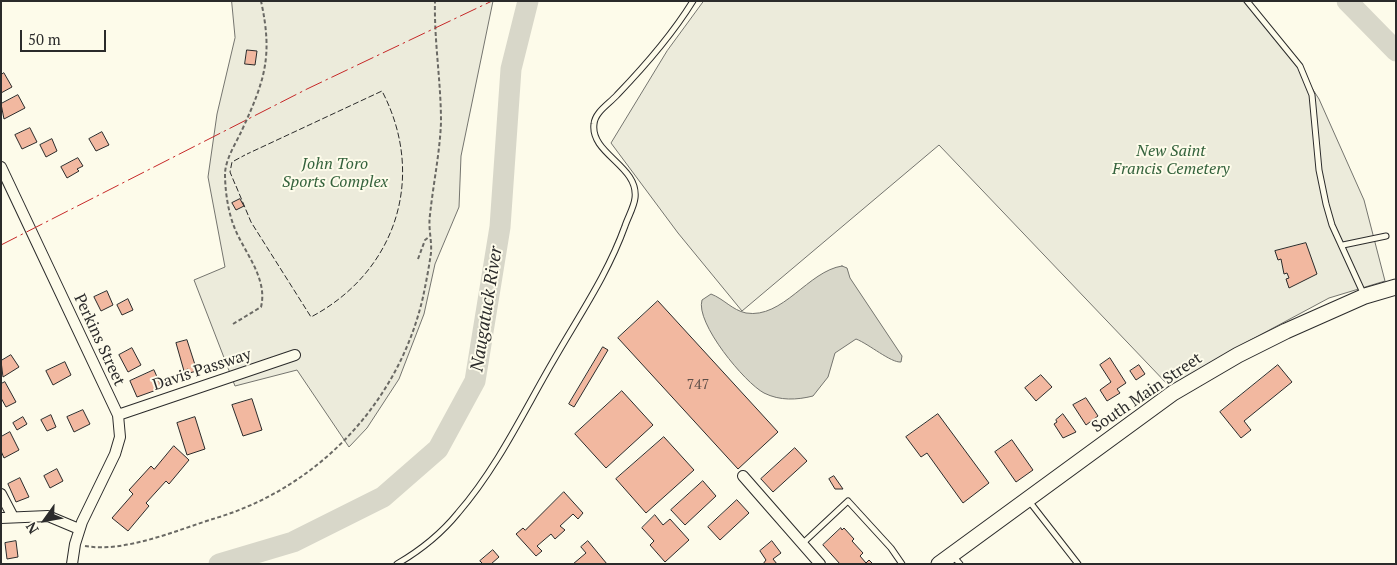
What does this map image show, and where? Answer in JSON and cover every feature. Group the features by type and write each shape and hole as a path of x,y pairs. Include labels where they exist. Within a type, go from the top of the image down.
{"main road":[{"name":"South Main Street","path":"938,564 956,559 1027,499 1172,393 1238,355 1365,296 1396,287"}],"street":[{"name":"Perkins Street","path":"1,167 118,415 120,437 115,454 102,477 79,529 74,544 72,564"},
{"name":"Davis Passway","path":"118,415 295,355"},
{"path":"744,476 820,564"},
{"path":"1,494 13,516"},
{"path":"1,518 48,516 79,529"}],"lane":[{"path":"397,564 434,539 464,505 492,467 595,293 620,241 636,197 631,180 620,164 602,147 596,135 594,124 598,113 617,95 656,50 693,1"},
{"path":"1247,1 1300,66 1312,95 1319,170 1332,225 1365,296"},
{"path":"1343,246 1386,236"},
{"path":"1027,499 1078,564"},
{"path":"802,544 848,501 891,548 902,564"}],"path":[{"path":"233,324 261,307 264,297 261,281 234,228 226,193 225,170 259,93 265,70 268,43 261,1"},
{"path":"74,544 105,548 124,545 232,513 270,496 326,458 348,439 374,407 402,358 423,298 431,252 429,220 441,124 435,1"},
{"path":"418,259 425,240 429,237"}],"green space":[{"name":"John Toro Sports Complex","path":"232,1 493,1 461,156 459,207 435,264 424,314 399,379 367,428 349,447 297,370 235,386 194,280 225,267 208,177 217,114 235,38"},
{"name":"New Saint Francis Cemetery","path":"704,1 1249,1 1281,40 1319,99 1364,200 1385,281 1329,298 1234,349 1170,387 939,145 742,311 678,233 611,143 667,51"}],"shaded area":[{"path":"842,266 847,268 850,278 902,356 901,362 892,360 856,339 835,353 828,377 813,396 789,399 770,396 764,393 745,377 723,351 706,323 702,310 702,300 711,294 741,312 759,313 772,309 784,302 818,276"}],"building":[{"path":"247,50 257,51 255,65 245,64"},
{"path":"4,73 12,87 1,93 1,75"},
{"path":"18,95 25,108 4,119 1,104"},
{"path":"30,128 37,142 22,149 15,135"},
{"path":"102,132 109,145 96,151 89,139"},
{"path":"52,139 57,151 46,157 40,145"},
{"path":"78,158 83,166 77,169 79,171 67,178 61,167"},
{"path":"240,199 244,206 236,210 232,203"},
{"path":"1306,243 1317,274 1289,288 1286,279 1289,278 1287,273 1284,274 1281,259 1278,260 1275,251"},
{"path":"107,291 113,305 101,311 94,297"},
{"path":"128,299 133,310 122,315 117,305"},
{"path":"658,301 778,432 738,469 618,338"},
{"path":"187,340 197,371 189,373 188,369 184,371 176,343"},
{"path":"603,347 608,350 574,407 569,404"},
{"path":"132,348 141,365 128,372 119,355"},
{"path":"11,355 19,367 3,377 1,361"},
{"path":"1110,358 1126,383 1117,389 1120,393 1107,401 1100,390 1111,382 1100,365"},
{"path":"65,362 71,375 53,385 46,371"},
{"path":"1139,365 1145,374 1136,380 1130,371"},
{"path":"1278,365 1292,382 1244,421 1251,430 1241,438 1220,412"},
{"path":"154,370 162,388 137,397 130,381"},
{"path":"1041,375 1052,387 1036,401 1025,388"},
{"path":"5,382 16,402 6,407 1,398 1,384"},
{"path":"622,391 653,425 606,468 575,434"},
{"path":"1086,398 1098,416 1086,425 1073,405"},
{"path":"252,399 262,430 243,436 232,405"},
{"path":"83,410 90,424 74,432 67,417"},
{"path":"938,414 989,483 963,503 927,453 921,457 906,437"},
{"path":"1063,414 1076,432 1063,438 1054,424"},
{"path":"51,415 56,427 47,431 41,420"},
{"path":"23,417 27,424 17,430 13,423"},
{"path":"195,417 205,449 187,455 177,423"},
{"path":"10,432 19,450 4,458 1,451 1,437"},
{"path":"664,437 694,470 646,513 616,479"},
{"path":"1012,440 1033,470 1016,482 995,452"},
{"path":"174,446 189,460 169,484 166,481 146,503 149,506 128,531 112,518 133,494 129,490 151,466 154,469"},
{"path":"795,448 807,461 773,492 761,479"},
{"path":"57,469 63,481 50,488 44,476"},
{"path":"834,476 843,489 835,489 829,479"},
{"path":"20,478 29,497 16,502 8,484"},
{"path":"703,481 716,496 685,525 671,510"},
{"path":"564,492 583,513 578,519 573,514 560,526 565,530 555,539 551,534 537,546 542,551 536,556 516,534 523,528 525,530"},
{"path":"737,500 749,513 720,540 708,527"},
{"path":"655,515 663,525 670,519 689,540 665,562 650,545 654,541 642,528"},
{"path":"841,528 842,530 844,528 854,539 852,541 863,553 860,556 866,563 869,560 873,564 840,564 823,545"},
{"path":"16,541 18,557 7,559 5,543"},
{"path":"588,541 607,564 573,564 586,553 581,547"},
{"path":"772,541 781,553 773,559 777,564 763,564 766,560 760,551"},
{"path":"493,550 499,557 491,564 483,564 480,561"}],"waterway":[{"name":"Naugatuck River","path":"219,564 293,542 383,497 438,449 475,381 500,227 511,69 528,1"},
{"name":"Naugatuck River","path":"1347,1 1396,51"}],"fence":[{"path":"236,186 251,222 311,317 340,298 364,275 383,248 395,219 402,188 402,156 395,124 382,91 247,154"},
{"path":"235,184 230,172 232,162 245,155"}],"power":[{"path":"1,245 307,89 492,1"}]}
